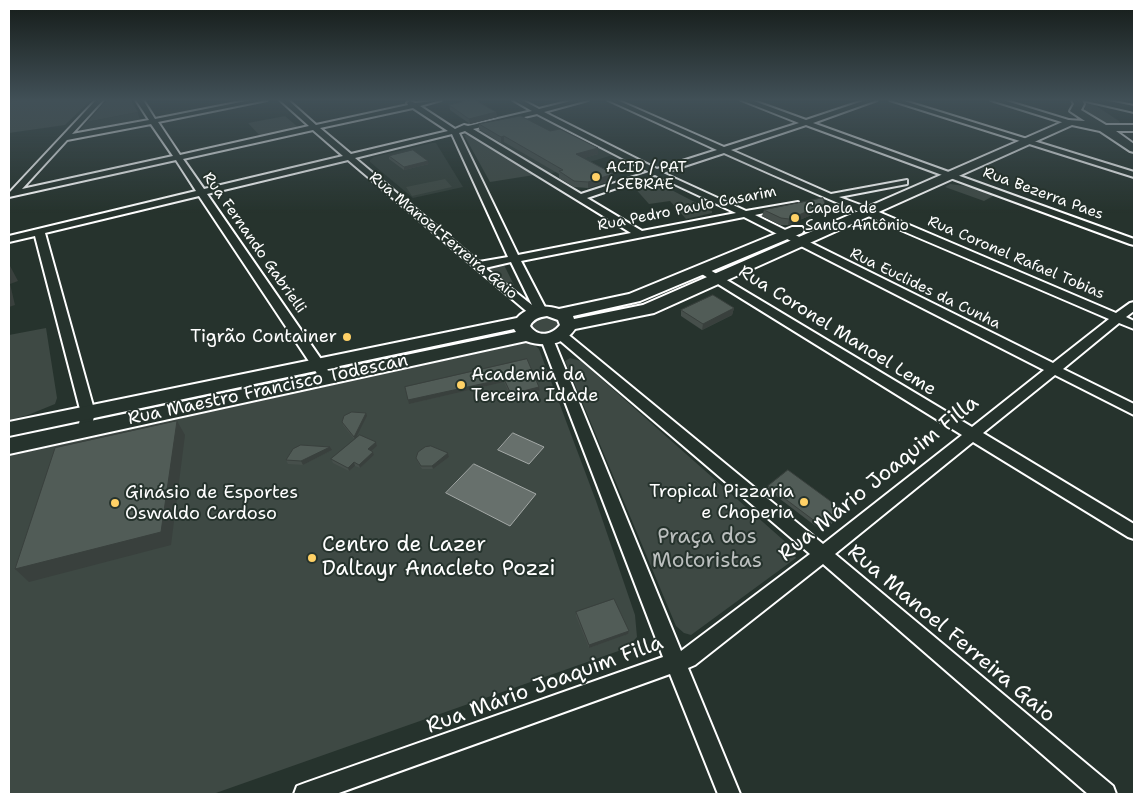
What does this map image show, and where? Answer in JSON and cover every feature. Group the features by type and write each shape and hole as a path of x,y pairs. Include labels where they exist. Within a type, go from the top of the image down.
{"main road":[{"name":"Rua Maestro Francisco Todescan","path":"545,324 634,298 785,235 932,169 1011,137"},
{"name":"Rua Maestro Francisco Todescan","path":"9,446 87,421 545,324 648,310 871,212 1034,137"},
{"name":"Rua Maestro Francisco Todescan","path":"9,429 87,421"}],"street":[{"name":"Rua Fernando Gabrielli","path":"163,137 323,371"},
{"path":"11,196 272,137"},
{"name":"Rua Manoel Ferreira Gaio","path":"328,137 545,324 823,554 1104,794"},
{"path":"9,239 431,137"},
{"path":"458,137 545,324 674,663 729,794"},
{"path":"481,137 638,233"},
{"name":"Rua Euclides da Cunha","path":"588,137 1134,410"},
{"name":"Rua Coronel Rafael Tobias","path":"695,137 851,206 871,212 1126,321"},
{"path":"579,198 760,137"},
{"name":"Rua Bezerra Paes","path":"847,137 1134,242"},
{"path":"1013,137 1134,175"},
{"path":"11,196 65,138"},
{"name":"Rua Pedro Paulo Casarim","path":"477,266 904,182"},
{"path":"39,231 87,421"},
{"name":"Rua Coronel Manoel Leme","path":"701,269 1134,532"},
{"name":"Rua Mário Joaquim Filla","path":"305,794 688,658 823,554 1053,369 1126,321 1134,305"}],"shaded area":[{"path":"489,137 580,137 613,155 549,174"},
{"path":"436,143 463,187 413,198 370,162 374,157"},
{"path":"513,433 544,447 529,464 498,450"},
{"path":"474,464 536,494 510,526 446,493"}],"green space":[{"path":"465,137 474,137 534,175 490,182"},
{"path":"445,179 452,187 412,196 406,187"},
{"path":"646,182 658,183 712,211 712,213 686,219 670,201 649,204 633,186"},
{"path":"950,184 972,187 995,195 984,201 945,187"},
{"path":"504,265 514,285 510,286 488,268 489,266"},
{"path":"546,315 559,320 561,326 553,332 545,334 529,328 532,319"},
{"path":"46,328 57,398 55,404 28,415 9,420 9,335"},
{"name":"Centro de Lazer Daltayr Anacleto Pozzi","path":"525,343 534,344 539,349 596,501 635,615 637,637 627,648 213,794 9,794 9,456"},
{"name":"Praça dos Motoristas","path":"570,358 581,361 790,546 796,558 691,635 684,633 676,626 565,361"}],"building":[{"path":"507,137 577,137 598,148 576,154 613,174 588,182 574,181 559,171 563,170"},
{"path":"413,150 428,161 404,167 389,156"},
{"path":"823,198 825,204 789,219 781,218 764,210"},
{"path":"713,295 734,308 703,324 681,310"},
{"name":"Academia da Terceira Idade","path":"527,359 539,387 511,394 504,379 408,400 405,387"},
{"path":"352,412 366,413 354,437 342,422 344,416"},
{"name":"Ginásio de Esportes Oswaldo Cardoso","path":"177,421 161,532 15,569 55,448"},
{"path":"360,435 376,442 368,449 373,452 359,465 354,462 348,468 331,459"},
{"path":"301,445 330,447 301,461 286,460 293,449"},
{"path":"431,446 448,453 432,466 421,466 416,458 418,452 425,447"},
{"name":"Tropical Pizzaria e Choperia","path":"788,470 844,511 833,520 829,517 820,525 768,486"},
{"path":"614,599 629,631 589,645 576,612"}],"place":[{"name":"ACID / PAT / SEBRAE","path":"596,177"},
{"name":"Capela de Santo Antônio","path":"795,218"},
{"name":"Tigrão Container","path":"347,337"},
{"name":"Academia da Terceira Idade","path":"461,385"},
{"name":"Tropical Pizzaria e Choperia","path":"804,502"},
{"name":"Ginásio de Esportes Oswaldo Cardoso","path":"115,503"},
{"name":"Centro de Lazer Daltayr Anacleto Pozzi","path":"312,558"}]}
